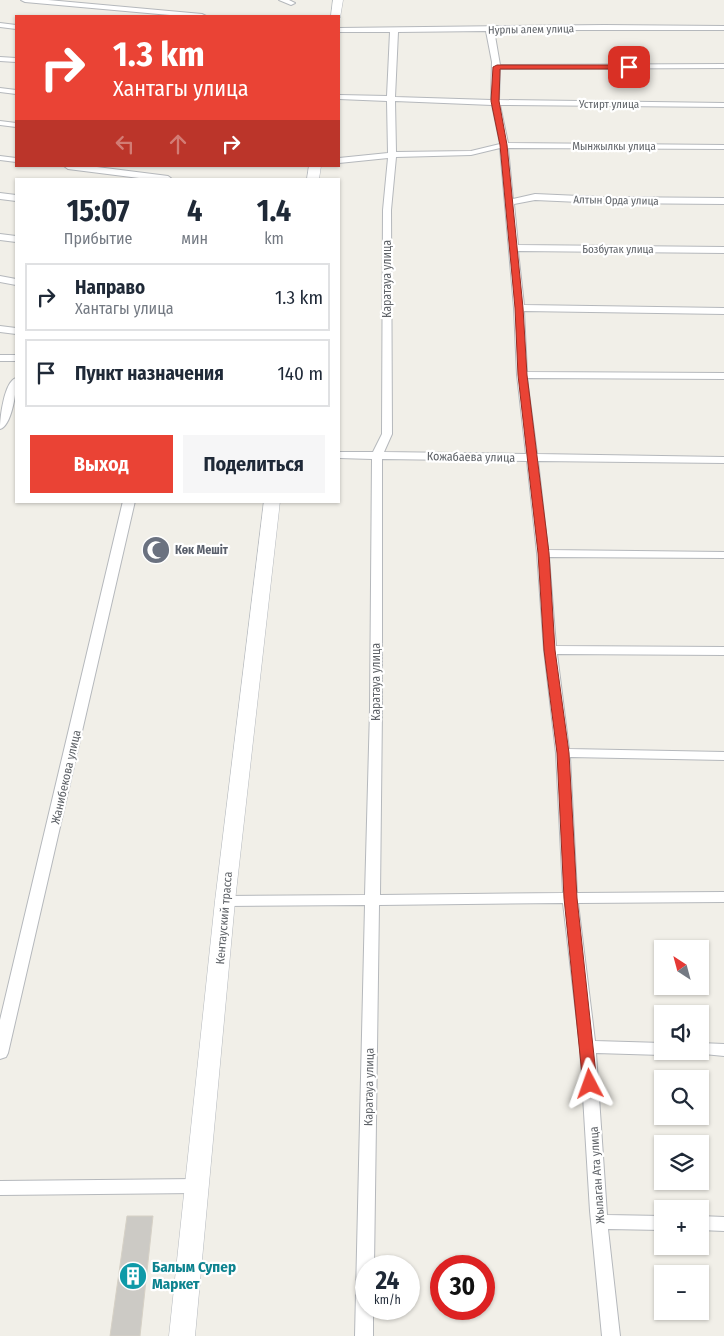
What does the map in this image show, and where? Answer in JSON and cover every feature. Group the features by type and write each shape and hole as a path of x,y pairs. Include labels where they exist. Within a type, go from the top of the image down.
{"main road":[{"path":"336,15 338,0"},
{"name":"Кентауский трасса","path":"182,1336 196,1186 212,1050 225,901 272,503"}],"street":[{"path":"25,0 191,15"},
{"path":"283,0 291,3"},
{"path":"0,25 15,27"},
{"name":"Нурлы алем улица","path":"340,30 490,30 604,27 724,28"},
{"name":"Каратауа улица","path":"364,1336 373,901 377,456 387,434 387,210 392,155 391,98 394,30"},
{"name":"Жылаган Ата улица","path":"490,30 497,67 495,101 504,145 519,308 522,375 543,553 550,650 563,753 570,898 588,1048 600,1222 611,1336"},
{"path":"0,59 15,60"},
{"path":"497,67 724,66"},
{"path":"0,90 15,92"},
{"name":"Устирт улица","path":"340,97 391,98 442,102 495,101 724,105"},
{"path":"0,123 15,125"},
{"name":"Мынжылкы улица","path":"340,160 392,155 471,154 504,145 724,147"},
{"path":"0,158 15,160"},
{"path":"76,167 160,178"},
{"path":"0,196 15,198"},
{"name":"Алтын Орда улица","path":"509,204 536,197 602,200 724,201"},
{"path":"0,237 15,239"},
{"name":"Бозбутак улица","path":"513,248 724,250"},
{"path":"0,279 15,282"},
{"path":"519,308 724,311"},
{"path":"0,329 15,331"},
{"path":"0,358 15,358"},
{"path":"522,375 724,376"},
{"path":"0,426 15,384"},
{"name":"Кожабаева улица","path":"340,456 724,460"},
{"name":"Жанибекова улица","path":"0,1053 129,503"},
{"path":"543,553 724,555"},
{"path":"550,650 724,651"},
{"path":"563,753 724,756"},
{"path":"225,901 724,897"},
{"path":"588,1048 654,1049"},
{"path":"709,1049 724,1050"},
{"path":"0,1188 196,1186"},
{"path":"600,1222 654,1223"},
{"path":"709,1223 724,1224"}],"building":[{"name":"Балым Супер Маркет","path":"127,1216 153,1216 140,1336 110,1336"}],"place":[{"name":"Көк Мешіт","path":"156,550"},
{"name":"Балым Супер Маркет","path":"133,1276"}],"route":[{"path":"590,1084 588,1048 570,898 563,753 550,650 543,553 522,375 519,308 504,145 495,101 497,67 629,67"}]}
